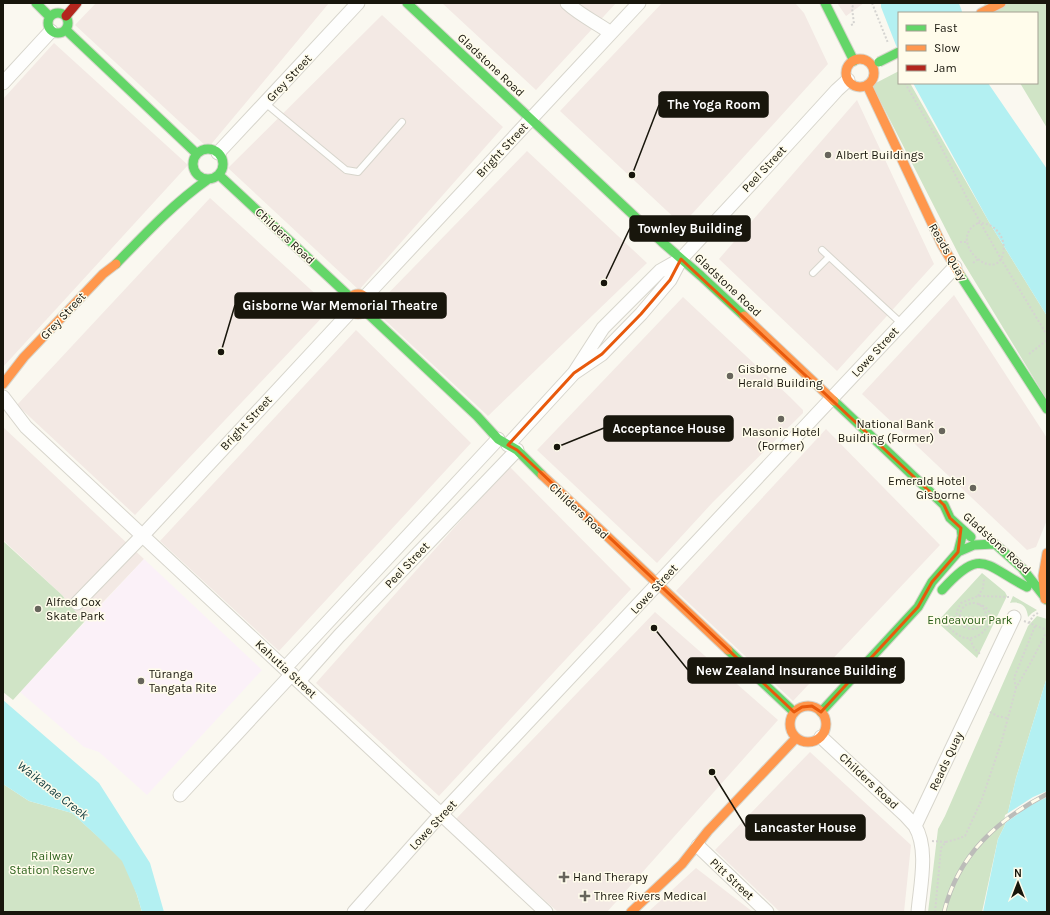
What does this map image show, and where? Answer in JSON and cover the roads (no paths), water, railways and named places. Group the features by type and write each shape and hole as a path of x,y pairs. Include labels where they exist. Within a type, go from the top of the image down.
{"main road":[{"path":"36,3 50,16"},
{"path":"66,16 78,3"},
{"name":"Gladstone Road","path":"407,3 681,259 706,280 944,505 950,518 1027,587 1044,597"},
{"path":"825,3 854,61"},
{"path":"983,12 1001,3"},
{"path":"50,16 57,13 61,13 66,16 68,22 66,30"},
{"path":"50,16 49,26 51,31 58,33 66,30"},
{"path":"66,30 196,153"},
{"path":"875,64 862,59 854,61 847,67 846,76 854,86 858,87 866,85 872,79 875,64 898,52"},
{"name":"Reads Quay","path":"866,85 942,245 1047,409"},
{"path":"207,149 211,149 218,153 223,161 222,170 216,178 207,180 200,177 194,170 192,162 196,153 200,150 207,149"},
{"path":"185,178 188,173 194,170"},
{"name":"Childers Road","path":"219,175 350,297"},
{"name":"Grey Street","path":"3,384 24,357 102,274 116,264 154,224 168,213 189,191 207,180"},
{"name":"Grey Street","path":"154,224 177,191"},
{"path":"357,294 364,297 367,304 364,311 358,314 351,311 348,304 350,297 357,294"},
{"name":"Childers Road","path":"364,311 794,712"},
{"name":"Grey Street","path":"3,373 24,357"},
{"name":"Gladstone Road","path":"944,505 957,510"},
{"path":"958,552 962,536 961,528"},
{"name":"Gladstone Road","path":"986,537 1031,577 1044,597"},
{"path":"821,712 918,607 932,582 958,552 974,545 995,544"},
{"path":"1017,563 1033,563 1047,553"},
{"path":"1044,597 1042,582 1043,569 1047,553"},
{"path":"918,607 942,591 966,568 977,563 992,566 1027,587"},
{"path":"807,706 812,706 821,712 824,715 826,724 826,729 821,737 817,740 806,742 796,738 793,735 790,726 790,721 794,712 797,709 807,706"},
{"path":"631,912 698,846 708,831 796,738"}],"street":[{"name":"Grey Street","path":"218,153 358,3"},
{"path":"567,3 577,12 612,33"},
{"name":"Bright Street","path":"364,297 639,3"},
{"path":"3,83 51,31"},
{"name":"Peel Street","path":"574,373 602,354 641,314 670,280 681,259 837,90 848,80"},
{"name":"Peel Street","path":"180,795 574,373 603,328 660,271 681,259"},
{"name":"Lowe Street","path":"354,912 442,814 955,267"},
{"name":"Bright Street","path":"77,603 143,535 351,311"},
{"name":"Kahutia Street","path":"3,397 26,427 546,912"},
{"name":"Kahutia Street","path":"3,410 11,418 26,427"},
{"name":"Peel Street","path":"292,674 339,636 508,444"},
{"name":"Reads Quay","path":"915,826 1014,617"},
{"name":"Childers Road","path":"821,737 915,826"},
{"path":"915,826 921,839 922,850 918,912"},
{"name":"Pitt Street","path":"698,846 767,912"}],"lane":[{"path":"265,103 346,170 358,172 402,122"},
{"path":"822,250 902,324"},
{"path":"813,273 829,257"}],"water":[{"path":"881,3 950,3 952,12 898,12 898,50 881,7"},
{"path":"914,84 989,84 1047,169 1047,316 989,222"},
{"path":"1047,677 1047,912 983,912 998,839 1005,825 1016,778"},
{"name":"Waikanae Creek","path":"3,700 99,783 150,863 164,912 142,912 137,895 122,861 72,813 29,801 3,784"}],"waterway":[{"path":"948,3 952,12"}],"railway":[{"path":"944,912 950,892 959,873 982,841 1012,815 1047,794"}],"place":[{"name":"Albert Buildings","path":"828,155"},
{"name":"The Yoga Room","path":"632,175"},
{"name":"Townley Building","path":"604,283"},
{"name":"Gisborne War Memorial Theatre","path":"221,352"},
{"name":"Gisborne Herald Building","path":"730,376"},
{"name":"Masonic Hotel (Former)","path":"781,419"},
{"name":"National Bank Building (Former)","path":"942,431"},
{"name":"Acceptance House","path":"557,447"},
{"name":"Emerald Hotel Gisborne","path":"973,488"},
{"name":"Alfred Cox Skate Park","path":"38,609"},
{"name":"New Zealand Insurance Building","path":"654,628"},
{"name":"Tūranga Tangata Rite","path":"141,681"},
{"name":"Lancaster House","path":"712,772"},
{"name":"Hand Therapy","path":"564,877"},
{"name":"Three Rivers Medical","path":"585,896"}],"park label":[{"name":"Endeavour Park","path":"970,620"},
{"name":"Railway Station Reserve","path":"52,863"}]}
